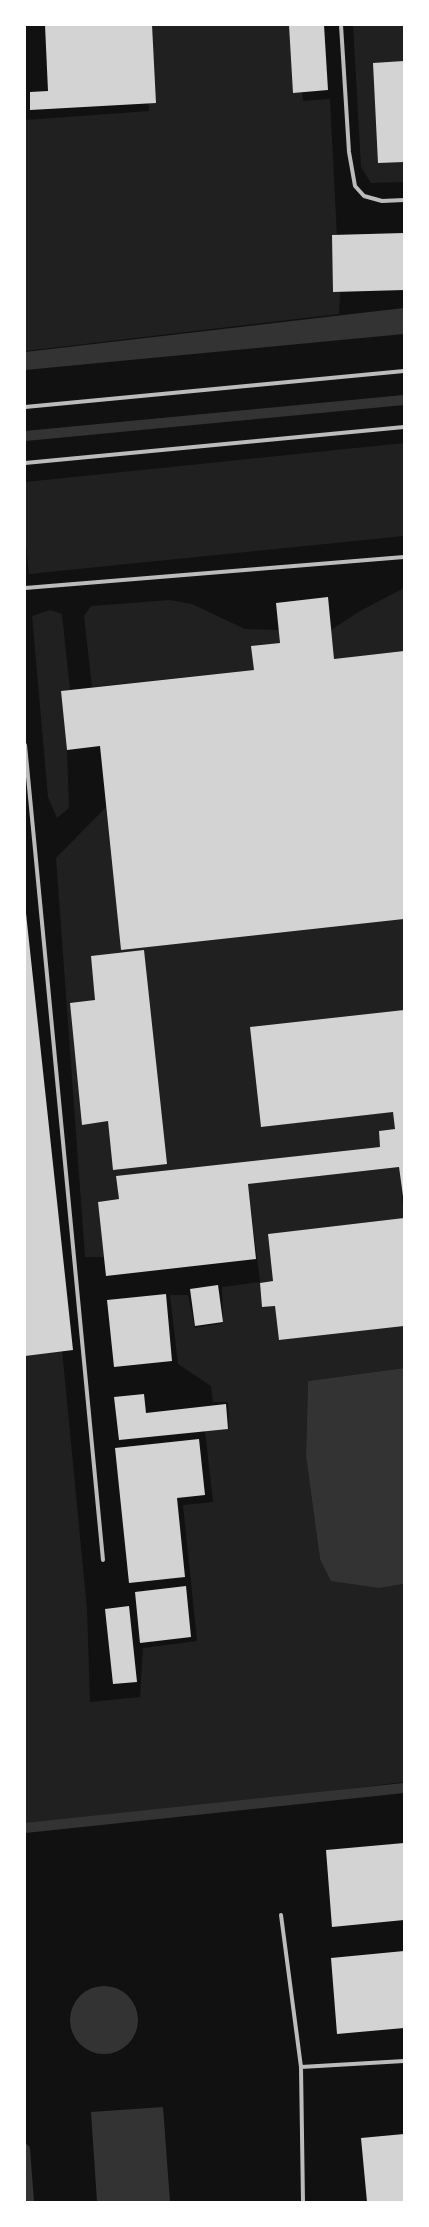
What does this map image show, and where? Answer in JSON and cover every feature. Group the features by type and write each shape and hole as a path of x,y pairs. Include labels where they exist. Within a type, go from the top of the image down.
{"lane":[{"path":"341,25 350,152 355,186 364,196 382,201 404,200"},
{"path":"25,407 404,371"},
{"path":"25,463 404,427"},
{"path":"25,588 404,557"},
{"path":"25,745 104,1560"},
{"path":"281,1915 301,2067 303,2202"},
{"path":"301,2067 404,2061"}],"shaded area":[{"path":"142,25 298,25 303,101 330,99 340,296 339,314 25,351 25,120 149,111"},
{"path":"353,25 404,25 404,182 371,183 361,167"},
{"path":"404,308 404,334 25,370 25,352"},
{"path":"404,443 404,536 29,574 25,535 25,482"},
{"path":"404,588 404,651 334,659 331,630 360,611"},
{"path":"170,600 192,604 245,629 279,630 280,643 252,646 254,670 92,687 84,616 91,606"},
{"path":"50,610 62,614 70,690 61,691 67,750 69,808 57,818 48,797 32,616"},
{"path":"106,807 121,950 404,919 404,1010 250,1027 261,1127 393,1112 395,1129 379,1131 380,1147 116,1176 119,1199 98,1202 104,1257 85,1257 56,858"},
{"path":"25,965 87,1609 90,1702 140,1697 143,1648 197,1641 183,1505 213,1502 205,1431 229,1429 228,1402 213,1402 211,1386 178,1364 170,1295 188,1295 195,1328 223,1323 222,1287 260,1282 248,1184 399,1167 404,1218 268,1234 273,1281 260,1283 262,1307 275,1306 279,1340 404,1326 404,1368 308,1381 306,1456 320,1559 379,1588 404,1584 404,1782 25,1828"},
{"path":"404,1368 404,1584 379,1588 331,1581 320,1559 306,1456 308,1381"},
{"path":"104,1986 117,1989 128,1996 135,2007 138,2020 135,2033 128,2044 117,2051 104,2054 91,2051 80,2044 73,2033 70,2020 73,2007 80,1996 91,1989"},
{"path":"163,2107 170,2202 97,2202 91,2112"}],"building":[{"path":"45,25 152,25 156,103 30,110 30,92 48,91"},
{"path":"289,25 324,25 328,90 293,93"},
{"path":"404,61 404,162 378,163 373,63"},
{"path":"404,233 404,290 333,292 332,235"},
{"path":"328,597 334,659 404,651 404,919 121,950 100,746 67,750 61,691 254,670 251,646 280,643 276,603"},
{"path":"25,904 73,1350 25,1356"},
{"path":"144,950 167,1164 113,1170 108,1121 82,1125 70,1003 95,1000 91,956"},
{"path":"404,1010 404,1204 399,1167 248,1184 256,1259 106,1276 98,1202 119,1199 116,1176 380,1147 379,1131 395,1129 393,1112 261,1127 250,1027"},
{"path":"404,1218 404,1326 279,1340 275,1306 262,1307 260,1283 273,1281 268,1234"},
{"path":"218,1285 223,1322 195,1326 190,1289"},
{"path":"166,1294 172,1361 114,1367 107,1300"},
{"path":"144,1394 146,1413 226,1404 228,1429 119,1440 114,1397"},
{"path":"199,1439 205,1495 177,1498 185,1577 129,1583 115,1448"},
{"path":"186,1586 191,1637 140,1643 135,1592"},
{"path":"129,1606 137,1682 113,1684 105,1609"},
{"path":"404,1843 404,1920 332,1927 326,1850"},
{"path":"404,1951 404,2028 337,2034 331,1958"},
{"path":"404,2134 404,2202 367,2202 361,2138"}],"waterway":[{"path":"25,436 404,400"},
{"path":"25,1828 404,1788"},
{"path":"25,2149 29,2202"}]}
